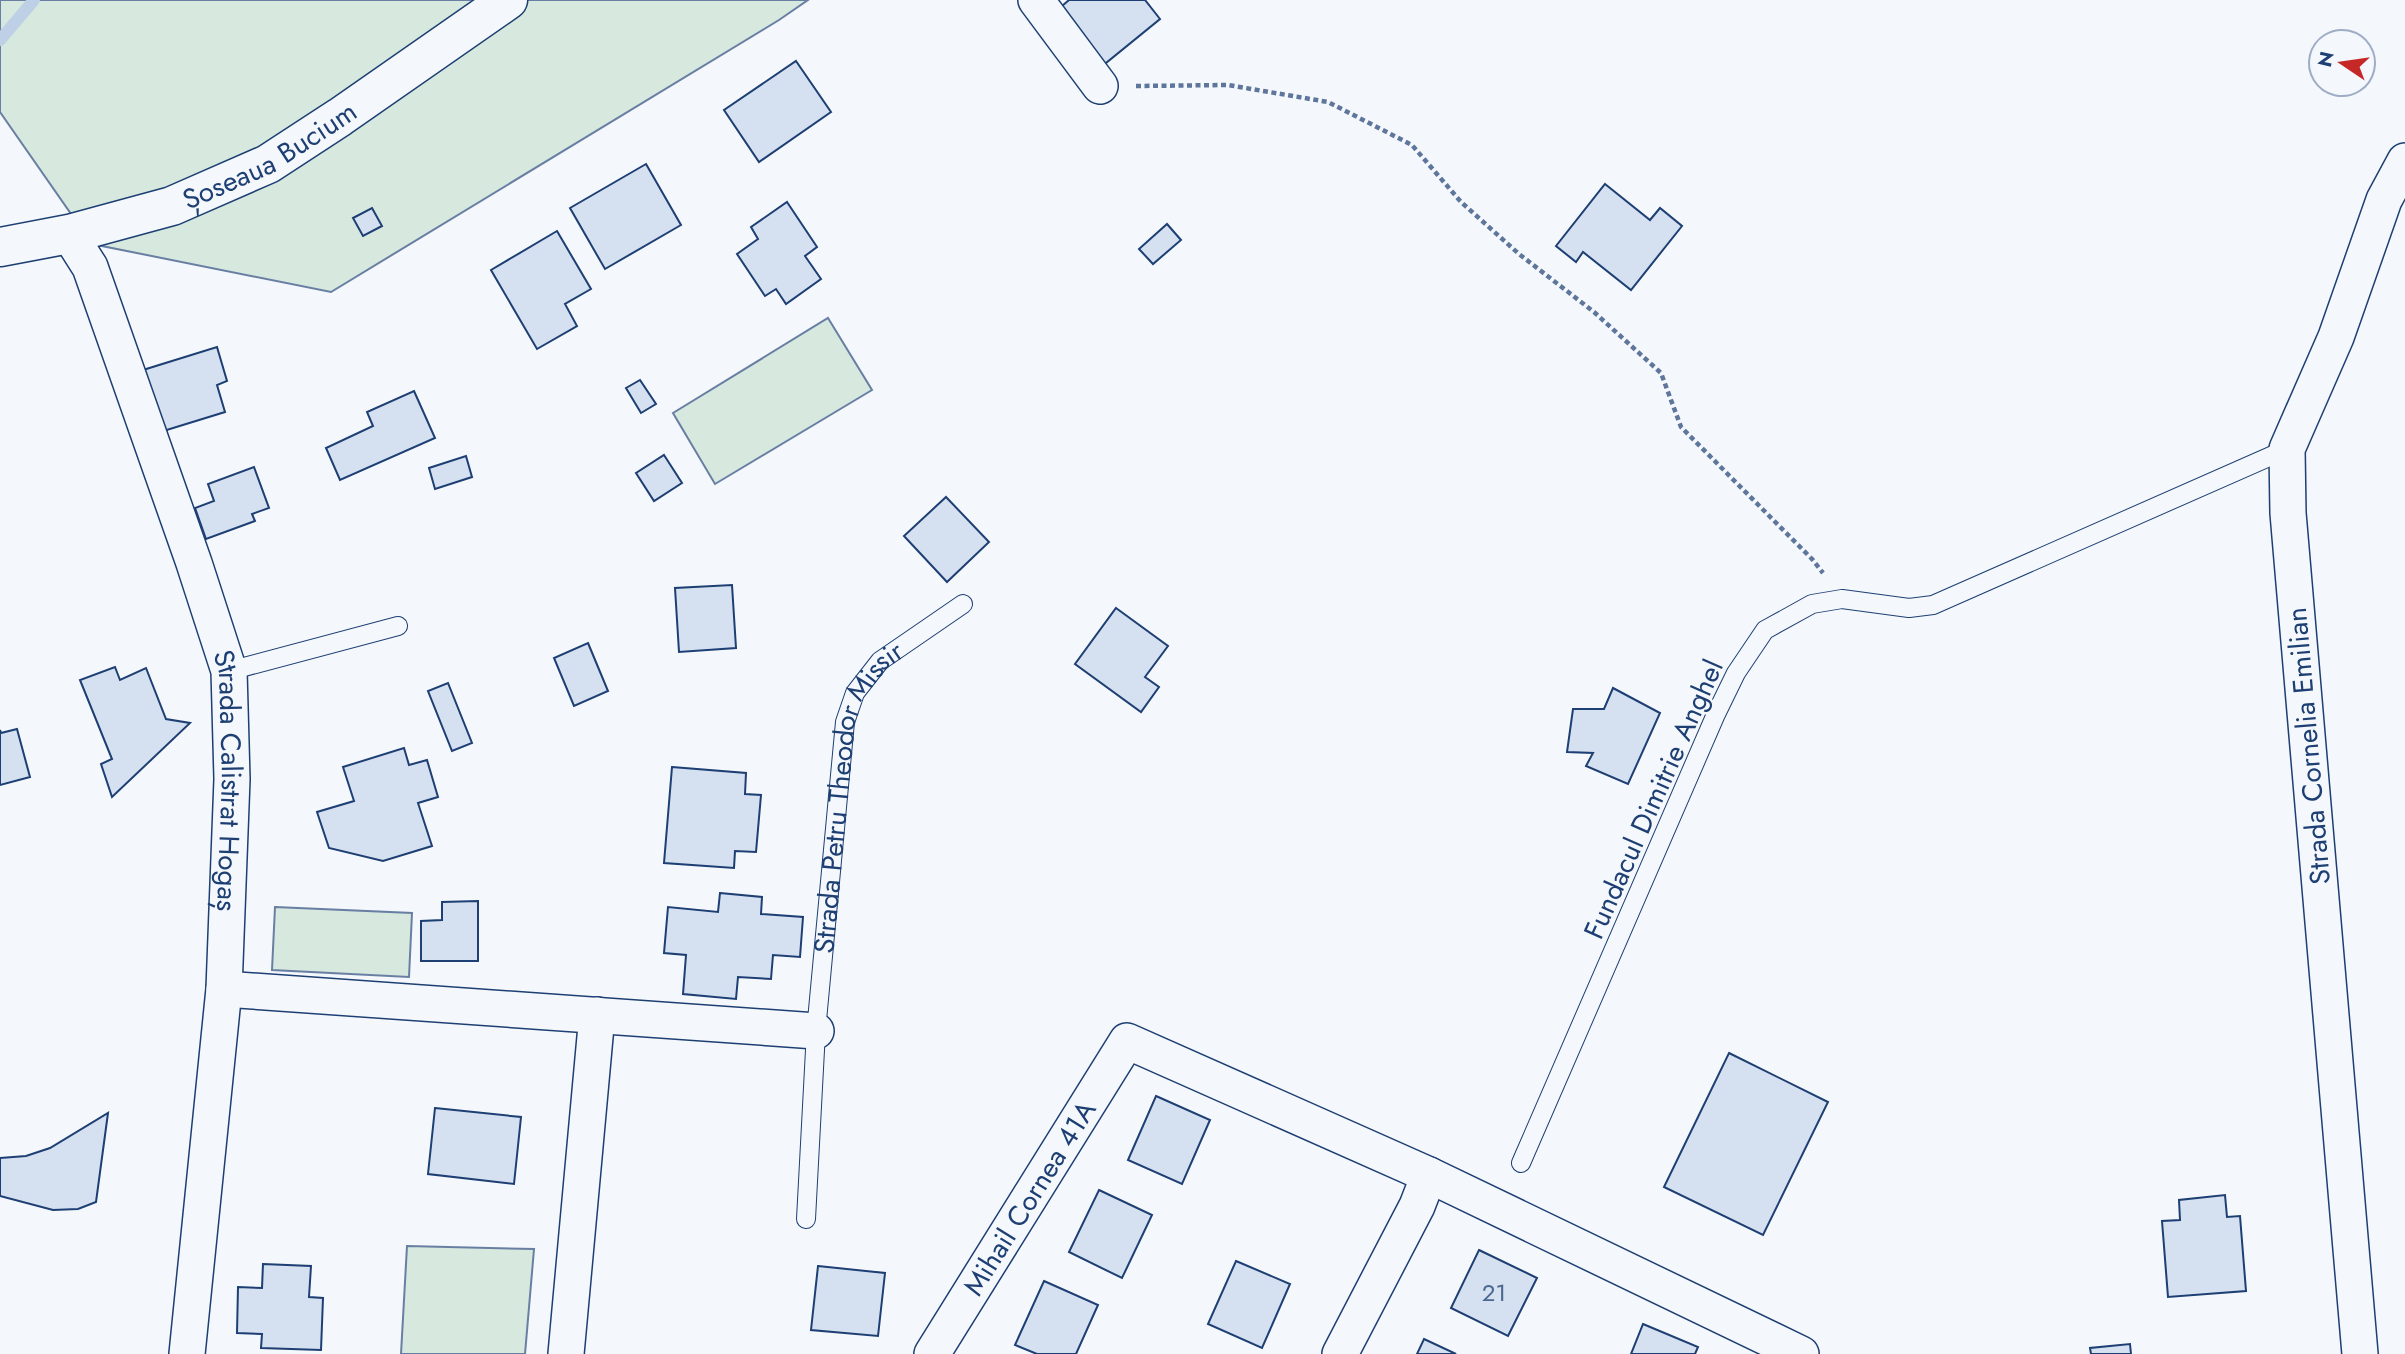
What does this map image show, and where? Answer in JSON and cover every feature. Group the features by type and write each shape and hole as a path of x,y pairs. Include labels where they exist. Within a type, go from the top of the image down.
{"main road":[{"name":"Șoseaua Bucium","path":"0,247 69,234 172,206 268,164 508,0"}],"street":[{"path":"1036,0 1100,86"},
{"name":"Strada Cornelia Emilian","path":"2360,1354 2289,527 2287,449 2336,337 2384,200 2405,161"},
{"name":"Strada Calistrat Hogaș","path":"69,234 90,267 229,671 232,779 224,989 187,1354"},
{"path":"224,989 816,1031"},
{"path":"566,1354 597,1015"},
{"name":"Mihail Cornea 41A","path":"932,1354 1127,1041 1429,1175"},
{"path":"1340,1354 1417,1206 1429,1175 1787,1351"}],"lane":[{"name":"Fundacul Dimitrie Anghel","path":"1521,1163 1716,714 1736,673 1765,630 1812,604 1842,599 1909,608 1933,606 2287,449"},
{"name":"Strada Petru Theodor Missir","path":"806,1219 816,1031 845,722 855,693 880,661 963,604"},
{"path":"229,671 398,626"}],"path":[{"path":"1100,86 1228,85 1328,102 1412,145 1461,202 1518,254 1594,312 1661,373 1681,427 1812,559 1842,599"}],"shaded area":[{"path":"0,0 808,0 331,292 92,244 0,112"},
{"path":"828,318 872,390 715,484 673,413"},
{"path":"275,907 412,913 409,977 272,970"},
{"path":"407,1246 534,1249 525,1354 401,1354"}],"building":[{"path":"1069,0 1145,0 1160,19 1101,67 1055,12"},
{"path":"796,61 831,112 759,162 724,110"},
{"path":"646,164 681,225 605,269 570,208"},
{"path":"1605,184 1650,220 1660,208 1682,226 1631,290 1583,252 1576,262 1556,246"},
{"path":"787,202 817,247 805,256 821,279 786,304 776,289 765,296 737,254 758,239 751,227"},
{"path":"372,208 382,226 363,236 353,218"},
{"path":"1167,224 1181,240 1153,264 1139,249"},
{"path":"557,231 591,289 565,304 577,326 537,349 491,270"},
{"path":"217,347 227,381 217,385 225,412 157,433 143,370"},
{"path":"640,380 656,404 641,413 626,388"},
{"path":"414,391 435,438 340,480 326,448 373,426 367,412"},
{"path":"664,455 682,483 654,501 636,473"},
{"path":"466,456 472,477 435,489 429,468"},
{"path":"254,467 269,508 252,514 255,521 206,539 195,508 214,501 208,484"},
{"path":"946,497 989,542 947,582 904,536"},
{"path":"732,585 736,648 679,652 675,588"},
{"path":"1116,608 1168,646 1145,677 1159,687 1141,712 1075,664"},
{"path":"588,643 608,691 574,706 554,658"},
{"path":"115,667 120,680 146,668 166,719 190,723 112,797 101,764 112,759 80,680"},
{"path":"448,683 472,743 452,751 428,691"},
{"path":"1613,688 1660,713 1628,784 1586,766 1593,753 1567,752 1573,709 1604,709"},
{"path":"17,729 30,777 0,785 0,730 1,733"},
{"path":"404,748 409,765 427,760 438,797 418,803 432,846 383,861 329,848 317,812 354,801 343,767"},
{"path":"672,767 746,773 745,794 761,795 756,852 735,851 734,868 664,863"},
{"path":"720,893 762,897 761,914 803,917 800,957 773,955 771,979 738,977 736,999 683,994 686,955 664,953 668,907 718,912"},
{"path":"478,901 478,961 421,961 421,921 442,920 442,902"},
{"path":"1729,1053 1828,1102 1763,1235 1664,1187"},
{"path":"1156,1096 1210,1120 1182,1184 1128,1160"},
{"path":"435,1108 521,1117 514,1184 428,1174"},
{"path":"108,1113 96,1202 78,1209 53,1210 0,1196 0,1158 26,1156 50,1148"},
{"path":"1099,1190 1152,1215 1122,1278 1069,1252"},
{"path":"2225,1195 2227,1217 2240,1216 2246,1291 2168,1297 2162,1221 2180,1220 2179,1200"},
{"path":"1479,1250 1537,1278 1508,1336 1451,1308"},
{"path":"1236,1261 1290,1284 1262,1348 1208,1324"},
{"path":"263,1264 311,1266 309,1297 323,1298 321,1350 261,1348 262,1334 237,1333 238,1287 262,1288"},
{"path":"818,1266 885,1273 878,1336 811,1330"},
{"path":"1044,1281 1098,1305 1076,1354 1037,1354 1015,1345"},
{"path":"1643,1324 1698,1347 1695,1354 1631,1354"},
{"path":"1424,1339 1456,1354 1417,1354"},
{"path":"2130,1344 2131,1354 2091,1354 2090,1348"}],"waterway":[{"path":"0,40 34,0"}]}
